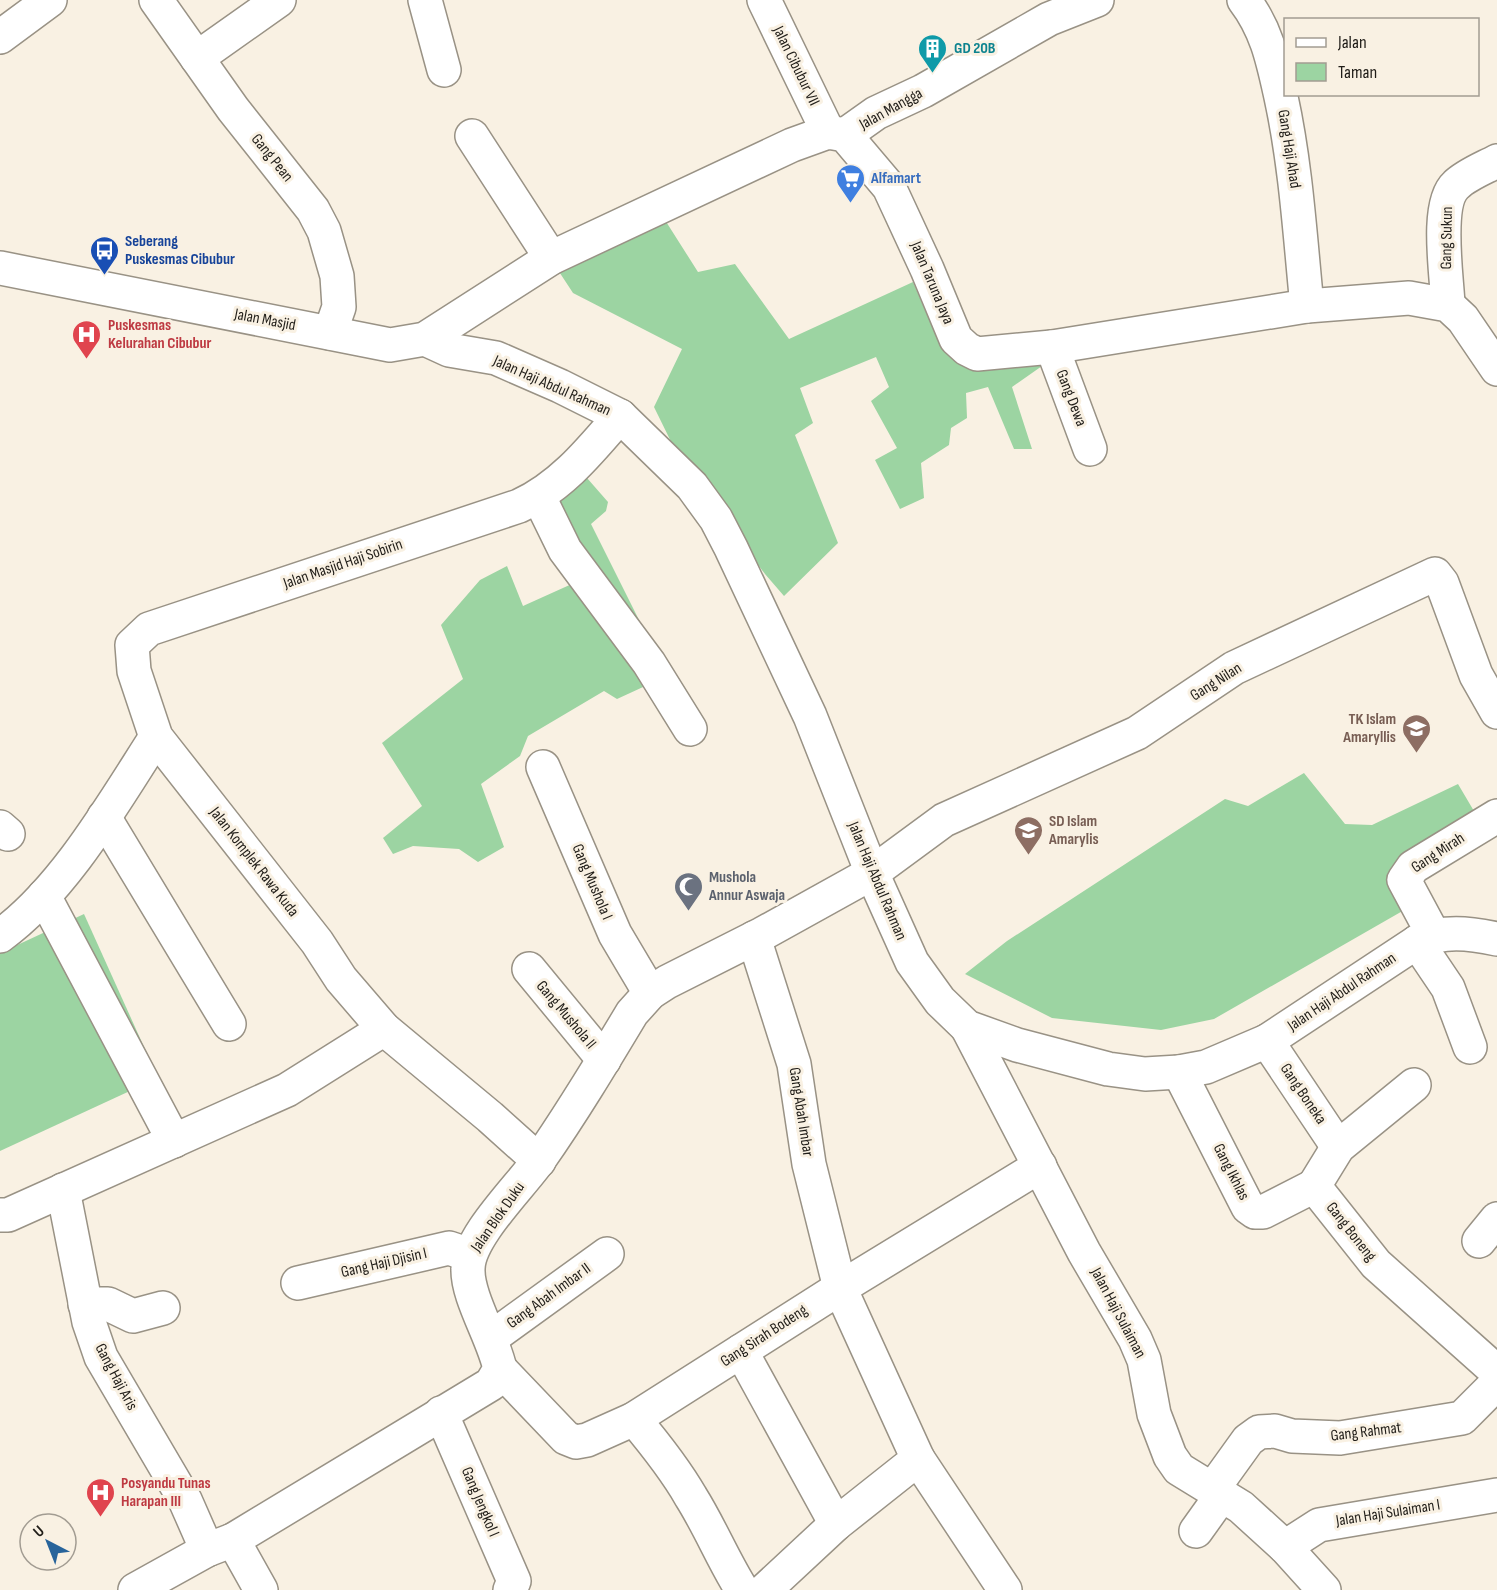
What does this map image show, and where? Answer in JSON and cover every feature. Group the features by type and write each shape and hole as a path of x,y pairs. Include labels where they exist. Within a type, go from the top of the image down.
{"street":[{"path":"0,37 50,0"},
{"name":"Gang Pean","path":"156,0 233,109 313,210 324,231 337,276 339,307 330,333"},
{"path":"196,58 279,0"},
{"path":"425,0 444,70"},
{"name":"Jalan Cibubur VII","path":"764,0 837,134"},
{"name":"Jalan Mangga","path":"837,134 923,91 1049,19 1097,0"},
{"name":"Gang Haji Ahad","path":"1244,0 1258,18 1269,43 1292,150 1307,306"},
{"path":"425,339 551,258 792,145 837,134"},
{"name":"Jalan Taruna Jaya","path":"837,134 889,187 956,339 967,350 977,354 1052,347 1307,306 1409,298 1448,305"},
{"path":"472,136 551,258"},
{"name":"Gang Sukun","path":"1448,305 1444,214 1448,194 1456,184 1497,162"},
{"name":"Jalan Masjid","path":"0,268 390,345 425,339"},
{"path":"1448,305 1463,319 1497,369"},
{"name":"Jalan Haji Abdul Rahman","path":"425,339 449,350 496,358 620,416 692,486 716,519 810,716 872,873 912,962 940,1000 967,1027 1017,1045 1108,1069 1145,1074 1179,1072 1206,1067 1267,1041 1425,938"},
{"name":"Gang Dewa","path":"1052,347 1090,449"},
{"name":"Jalan Masjid Haji Sobirin","path":"156,736 134,671 132,645 149,629 539,497 579,463 620,416"},
{"path":"539,497 565,550 649,663 690,729"},
{"name":"Gang Nilan","path":"872,873 944,820 1137,733 1234,668 1435,574 1442,583 1476,675 1497,712"},
{"path":"0,936 16,925 44,896 104,817 156,736"},
{"name":"Jalan Komplek Rawa Kuda","path":"156,736 316,942 341,979 384,1029 490,1117 538,1161"},
{"name":"Gang Mushola I","path":"543,766 615,934 650,993"},
{"name":"Gang Mirah","path":"1425,938 1404,880 1406,875 1413,867 1497,816"},
{"path":"104,817 229,1024"},
{"name":"Jalan Blok Duku","path":"500,1369 472,1289 468,1270 470,1255 489,1224 538,1161 632,1013 650,993 667,982 872,873"},
{"path":"44,896 174,1141"},
{"name":"Gang Abah Imbar","path":"767,930 794,1064 809,1164 840,1288 918,1459 1005,1590"},
{"path":"1470,1047 1448,988 1425,938 1472,934 1497,939"},
{"name":"Gang Mushola II","path":"529,969 604,1060"},
{"name":"Jalan Haji Sulaiman","path":"967,1027 1084,1252 1135,1339 1144,1360 1154,1413 1170,1456 1179,1469 1241,1507 1285,1547 1317,1587"},
{"path":"0,1215 8,1215 287,1090 384,1029"},
{"name":"Gang Boneka","path":"1267,1041 1338,1148"},
{"name":"Gang Ikhlas","path":"1179,1072 1248,1207 1255,1212 1263,1212 1314,1186"},
{"name":"Gang Boneng","path":"1414,1085 1338,1148 1314,1186 1376,1264 1497,1372"},
{"name":"Gang Sirah Bodeng","path":"500,1369 566,1438 576,1442 587,1440 634,1419 840,1288 1040,1166"},
{"name":"Gang Haji Aris","path":"63,1190 85,1304 105,1364 184,1500 220,1545 261,1590"},
{"name":"Gang Haji Djisin I","path":"298,1283 449,1248 470,1255"},
{"name":"Gang Abah Imbar II","path":"491,1338 607,1254"},
{"path":"85,1304 108,1304 133,1316 163,1308"},
{"path":"741,1351 836,1524"},
{"path":"135,1590 220,1545 490,1384 500,1369"},
{"name":"Gang Rahmat","path":"1217,1493 1248,1440 1259,1432 1275,1431 1292,1436 1340,1438 1462,1418 1497,1383"},
{"name":"Gang Jengkol I","path":"441,1413 514,1581 510,1590"},
{"path":"634,1419 664,1456 692,1499 724,1562 742,1590"},
{"path":"765,1590 836,1524 918,1459"},
{"path":"1196,1531 1217,1493"},
{"name":"Jalan Haji Sulaiman I","path":"1285,1547 1319,1525 1497,1495"}],"green space":[{"path":"658,209 698,272 735,264 789,339 913,282 928,317 952,344 1039,349 1042,366 1012,387 1032,449 1014,449 988,387 966,393 967,418 951,428 949,445 921,463 924,498 900,509 875,460 897,448 871,401 889,387 876,357 800,388 813,423 795,435 838,543 784,596 681,462 654,407 682,349 573,293 554,264"},
{"path":"580,470 608,502 606,511 591,524 667,676 617,699 604,691 528,736 520,756 481,784 504,847 478,862 459,849 413,846 393,854 383,838 422,806 382,743 463,679 441,625 480,580 507,566 523,606 574,583 548,497"},
{"path":"1304,773 1345,824 1372,825 1458,784 1481,823 1388,874 1406,909 1214,1019 1161,1030 1052,1018 965,974 1007,941 1225,799 1248,806"},
{"path":"84,914 158,1078 0,1151 0,953"}],"place":[{"name":"GD 20B","path":"933,74"},
{"name":"Alfamart","path":"850,204"},
{"name":"Seberang Puskesmas Cibubur","path":"104,276"},
{"name":"Puskesmas Kelurahan Cibubur","path":"87,360"},
{"name":"TK Islam Amaryllis","path":"1417,754"},
{"name":"SD Islam Amarylis","path":"1028,856"},
{"name":"Mushola Annur Aswaja","path":"688,912"},
{"name":"Posyandu Tunas Harapan III","path":"100,1518"}]}
